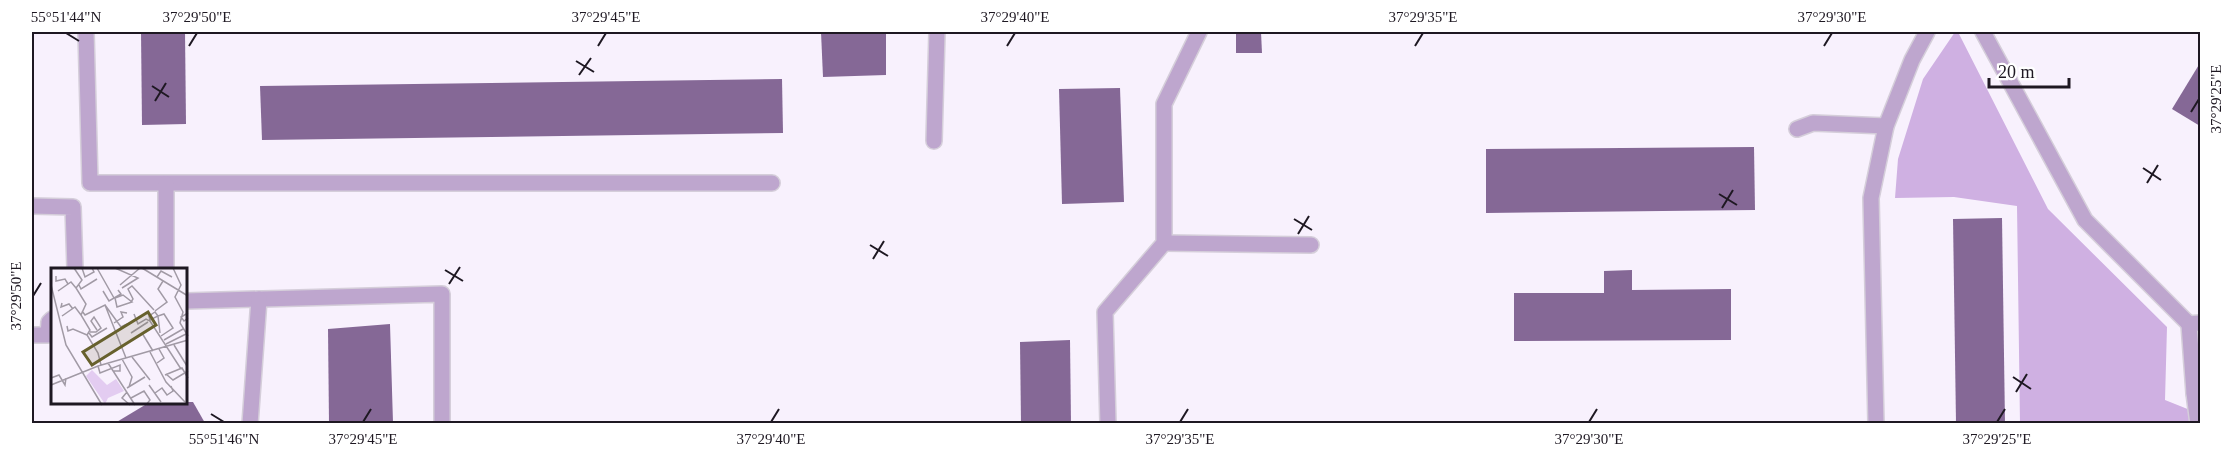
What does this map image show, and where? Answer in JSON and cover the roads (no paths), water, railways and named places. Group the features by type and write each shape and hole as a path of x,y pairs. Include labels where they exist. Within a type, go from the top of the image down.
{"lane":[{"path":"86,32 90,183 772,183"},
{"path":"934,141 936,32"},
{"path":"1108,423 1105,312 1164,243 1164,104 1199,32"},
{"path":"1876,423 1870,198 1886,126 1912,60 1927,32"},
{"path":"1983,32 2085,220 2195,323 2198,423"},
{"path":"1797,129 1813,123 1886,126"},
{"path":"166,184 166,268"},
{"path":"32,206 73,207 75,268"},
{"path":"1164,243 1311,245"},
{"path":"188,301 442,294 441,423"},
{"path":"250,423 259,299"},
{"path":"32,335 48,335 51,320"}]}
